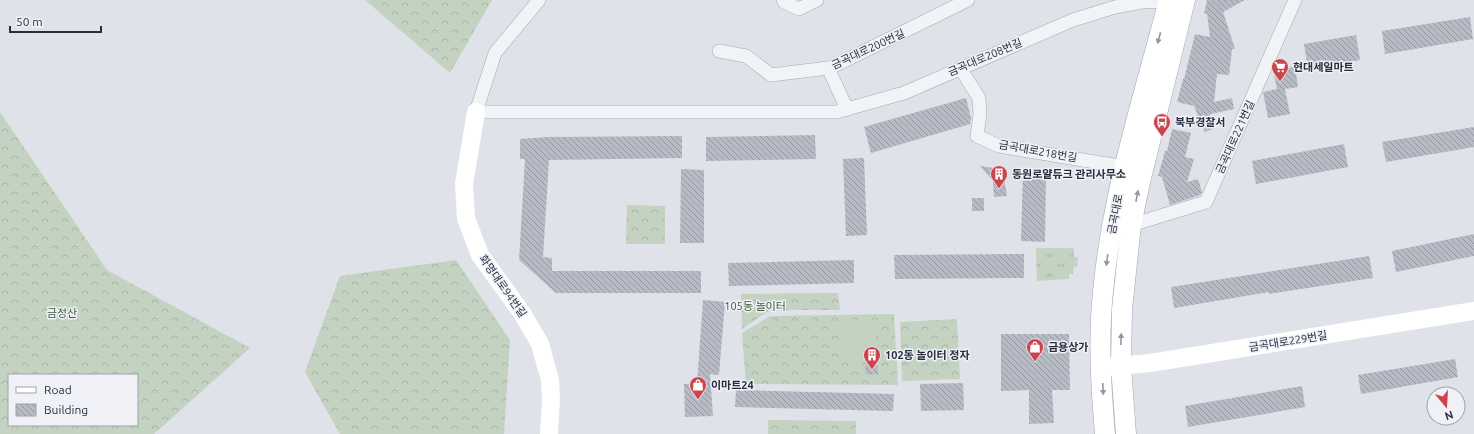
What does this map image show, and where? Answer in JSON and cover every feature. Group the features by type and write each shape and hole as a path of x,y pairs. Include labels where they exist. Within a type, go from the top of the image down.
{"main road":[{"name":"금곡대로","path":"1105,434 1111,367 1122,309 1131,225 1174,0"},
{"name":"금곡대로","path":"1126,434 1111,367 1101,348 1102,293 1112,221 1125,167 1174,0"}],"street":[{"path":"476,112 495,53 539,0"},
{"path":"783,0 784,2 799,8 817,0"},
{"name":"금곡대로200번길","path":"719,51 746,56 771,75 828,68 968,0"},
{"name":"금곡대로208번길","path":"476,112 837,112 904,93 1073,20 1128,4 1174,0"},
{"name":"금곡대로221번길","path":"1131,225 1206,202 1295,0"},
{"path":"828,68 847,109"},
{"name":"금곡대로218번길","path":"960,68 979,98 980,114 977,136 1000,146 1125,167"},
{"name":"화명대로94번길","path":"476,112 464,184 466,218 480,255 522,313 540,344 550,380 551,398 549,434"},
{"name":"금곡대로229번길","path":"1111,367 1150,363 1474,311"}],"green space":[{"path":"365,0 492,0 450,73"},
{"name":"금정산","path":"0,112 107,270 250,348 154,434 0,434"},
{"path":"627,205 665,206 665,244 626,244"},
{"path":"1036,248 1074,248 1074,257 1078,257 1077,267 1074,266 1073,274 1069,274 1069,279 1037,281"},
{"path":"456,260 510,340 504,434 340,434 305,372 340,276"},
{"name":"105동 놀이터","path":"838,293 840,310 770,310 742,329 741,294"},
{"path":"894,314 898,385 746,384 742,333 770,316"},
{"path":"957,319 960,379 902,381 900,322"},
{"path":"876,320 877,357 841,357 840,321"},
{"path":"768,420 856,421 856,434 768,434"}],"building":[{"path":"1207,0 1245,0 1223,12 1235,49 1232,49 1229,75 1217,74 1214,102 1232,98 1234,109 1210,114 1215,128 1205,132 1194,106 1177,102 1195,34 1210,37 1207,13 1204,14"},
{"path":"1470,17 1473,39 1385,54 1382,31"},
{"path":"1356,35 1360,60 1308,68 1304,44"},
{"path":"1295,67 1298,87 1285,89 1290,114 1268,118 1263,92 1277,89 1273,70"},
{"path":"966,98 971,118 970,124 871,153 864,127"},
{"path":"1474,127 1474,147 1386,162 1382,142"},
{"path":"1172,129 1191,133 1185,157 1194,159 1187,182 1198,179 1202,192 1200,195 1170,205 1162,177 1158,176 1165,151 1167,151"},
{"path":"815,135 816,159 706,161 706,137"},
{"path":"682,136 682,158 549,160 543,257 552,258 552,271 701,271 701,293 556,293 519,260 525,159 520,159 520,139 548,137"},
{"path":"1344,144 1348,167 1256,184 1252,161"},
{"path":"864,158 867,235 846,236 843,159"},
{"name":"동원로얄듀크 관리사무소","path":"980,166 994,168 1004,178 1007,196 994,197 993,181"},
{"path":"681,169 704,170 704,243 680,243"},
{"path":"1023,172 1046,172 1045,242 1021,241"},
{"path":"972,198 984,198 984,211 972,211"},
{"path":"1474,234 1474,256 1396,272 1392,251"},
{"path":"1024,254 1024,278 895,279 894,255"},
{"path":"1369,256 1373,278 1269,294 1269,292 1174,308 1171,287"},
{"path":"854,260 854,283 729,286 728,263"},
{"path":"703,300 725,302 719,375 710,374 713,416 685,417 684,384 697,383"},
{"name":"금용상가","path":"1001,334 1069,334 1070,390 1052,390 1054,423 1029,424 1029,390 1001,391"},
{"path":"1455,359 1458,377 1361,394 1358,375"},
{"name":"102동 놀이터 정자","path":"865,365 877,365 878,374 866,374"},
{"path":"963,383 964,410 921,411 920,384"},
{"path":"1302,386 1305,407 1188,427 1185,406"},
{"path":"736,390 894,394 893,411 735,407"}],"place":[{"name":"현대세일마트","path":"1280,82"},
{"name":"북부경찰서","path":"1162,137"},
{"name":"동원로얄듀크 관리사무소","path":"999,189"},
{"name":"금용상가","path":"1035,362"},
{"name":"102동 놀이터 정자","path":"872,370"},
{"name":"이마트24","path":"698,400"}]}
